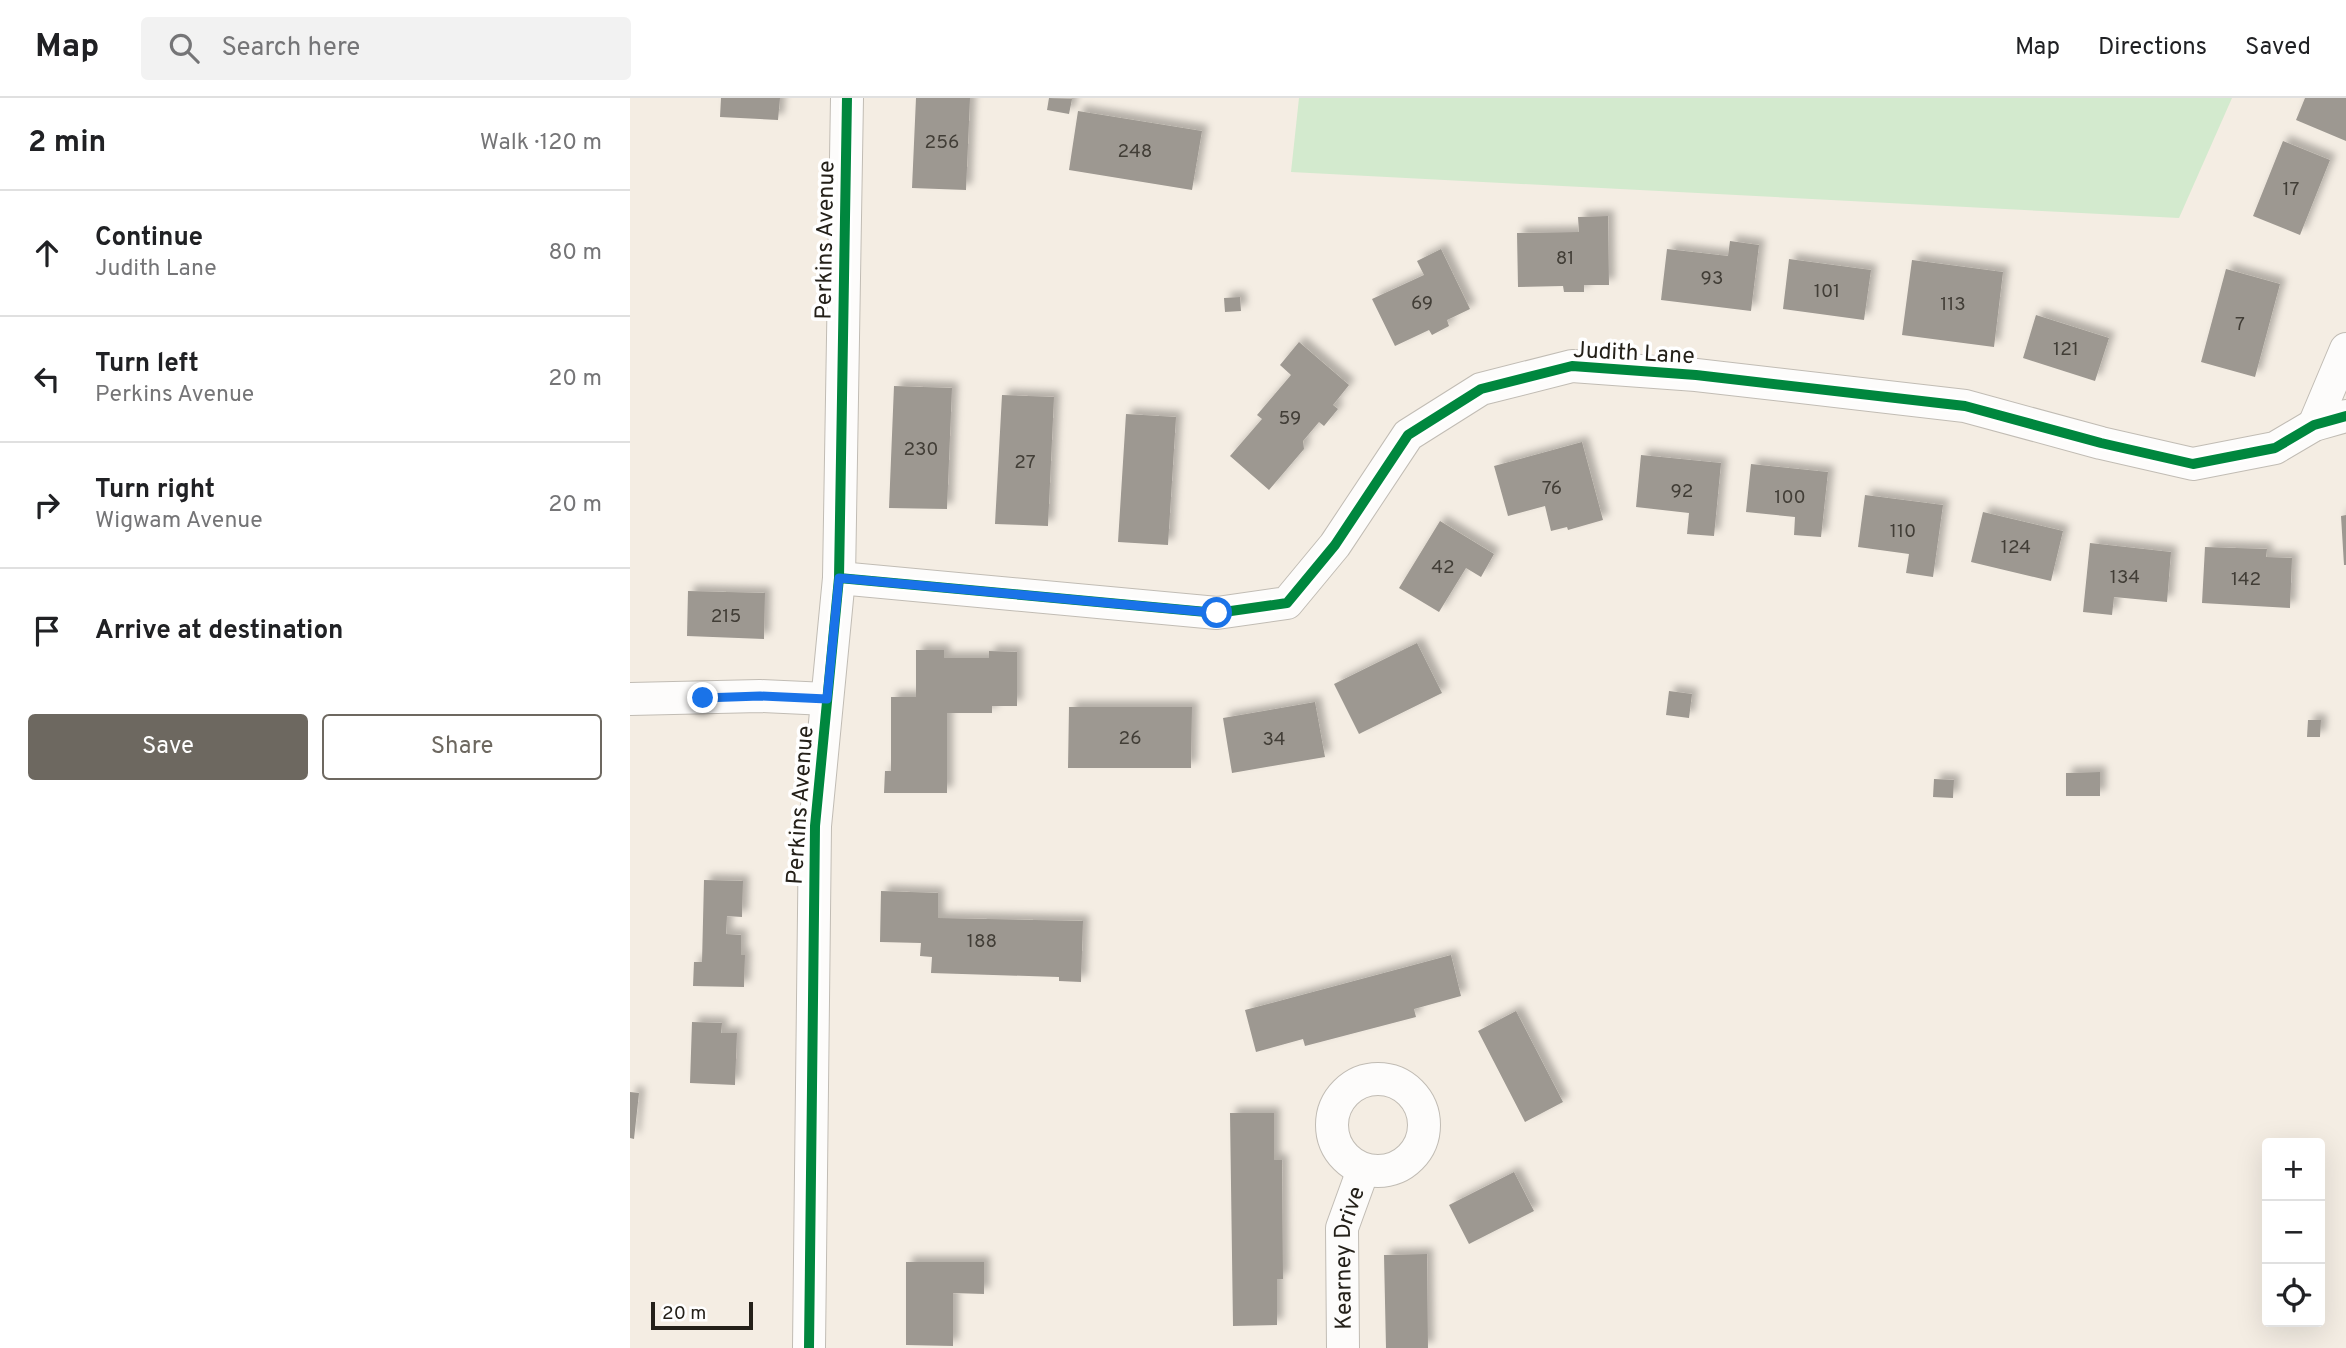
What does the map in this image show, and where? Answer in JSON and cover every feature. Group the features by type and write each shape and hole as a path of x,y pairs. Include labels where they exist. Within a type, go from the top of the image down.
{"street":[{"name":"Perkins Avenue","path":"809,1348 815,826 839,578 847,98"},
{"path":"2314,425 2346,349"},
{"name":"Judith Lane","path":"839,578 1223,613 1287,603 1335,545 1408,435 1481,390 1572,366 1696,375 1965,405 2101,443 2193,464 2275,447 2314,425 2346,416"},
{"path":"630,699 760,696 827,699"},
{"name":"Kearney Drive","path":"1343,1348 1342,1228 1363,1170"}],"green space":[{"path":"1299,98 2232,98 2179,218 1291,172"}],"building":[{"path":"721,98 780,98 778,120 720,117"},
{"path":"916,98 970,98 966,190 912,188"},
{"path":"1049,98 1072,99 1069,114 1047,110"},
{"path":"2305,98 2346,98 2346,141 2296,120"},
{"path":"1078,111 1202,131 1192,190 1069,170"},
{"path":"2283,141 2330,160 2300,235 2253,216"},
{"path":"1608,216 1609,285 1584,285 1584,292 1564,292 1563,286 1518,287 1517,233 1579,232 1578,217"},
{"path":"1730,241 1759,245 1751,311 1661,300 1667,249 1728,256"},
{"path":"1441,249 1470,309 1447,320 1449,326 1432,335 1429,330 1395,346 1372,299 1424,275 1417,261"},
{"path":"1789,259 1871,270 1864,320 1783,309"},
{"path":"1912,260 2003,272 1994,347 1902,335"},
{"path":"2226,269 2280,284 2255,377 2201,362"},
{"path":"1240,297 1241,311 1225,312 1224,298"},
{"path":"2036,315 2109,338 2095,381 2023,358"},
{"path":"1299,342 1349,385 1333,405 1338,409 1324,426 1319,422 1303,441 1304,449 1269,490 1230,456 1262,419 1257,415 1291,375 1280,365"},
{"path":"894,386 952,388 947,509 889,508"},
{"path":"1002,395 1054,397 1048,526 995,524"},
{"path":"1126,414 1176,417 1168,545 1118,542"},
{"path":"1582,442 1603,520 1568,530 1567,527 1551,531 1545,506 1508,516 1494,466"},
{"path":"1641,455 1721,463 1714,536 1687,534 1689,513 1636,507"},
{"path":"1751,464 1828,472 1821,537 1794,535 1795,517 1746,512"},
{"path":"1865,495 1943,505 1933,577 1906,573 1909,554 1858,547"},
{"path":"1983,512 2063,531 2051,581 1971,562"},
{"path":"2346,515 2346,565 2344,565 2341,516"},
{"path":"1440,521 1494,554 1481,577 1466,568 1439,612 1399,588"},
{"path":"2090,543 2171,552 2167,602 2114,597 2112,615 2083,612"},
{"path":"2205,547 2267,549 2266,557 2292,558 2290,608 2202,603"},
{"path":"688,591 765,593 764,639 687,636"},
{"path":"1417,643 1442,693 1359,734 1334,684"},
{"path":"916,650 944,650 944,658 989,658 989,651 1017,652 1017,706 992,706 992,713 947,713 947,793 884,793 885,771 891,771 891,697 916,697"},
{"path":"1669,691 1692,694 1689,718 1666,715"},
{"path":"1315,702 1325,757 1232,773 1223,718"},
{"path":"1069,707 1192,707 1191,768 1068,768"},
{"path":"2308,720 2321,720 2320,737 2307,737"},
{"path":"2100,772 2100,796 2066,796 2066,773"},
{"path":"1934,779 1954,780 1953,798 1933,797"},
{"path":"704,880 743,881 742,917 727,916 726,934 741,935 741,955 745,955 744,987 693,986 694,962 702,962"},
{"path":"881,891 938,893 938,918 1083,921 1081,982 1059,981 1059,977 931,973 932,957 920,956 921,943 880,942"},
{"path":"1451,955 1461,996 1414,1009 1416,1017 1305,1046 1303,1039 1256,1052 1245,1010"},
{"path":"1516,1011 1563,1102 1525,1122 1478,1031"},
{"path":"692,1022 722,1023 721,1033 737,1033 735,1085 690,1083"},
{"path":"630,1092 639,1093 634,1139 630,1138"},
{"path":"1230,1113 1274,1113 1274,1160 1282,1160 1283,1279 1277,1279 1277,1325 1233,1326"},
{"path":"1514,1172 1534,1211 1469,1244 1449,1205"},
{"path":"1427,1254 1428,1348 1386,1348 1384,1255"},
{"path":"906,1262 984,1262 984,1294 953,1293 953,1346 906,1345"}],"cycle path":[{"path":"809,1348 815,826 839,578 847,98"},
{"path":"839,578 1217,613 1287,603 1335,545 1408,435 1481,389 1572,366 1696,375 1965,406 2101,443 2193,464 2275,448 2314,425 2346,416"}],"route":[{"path":"703,698 760,696 827,699 839,578 1217,613"}]}
